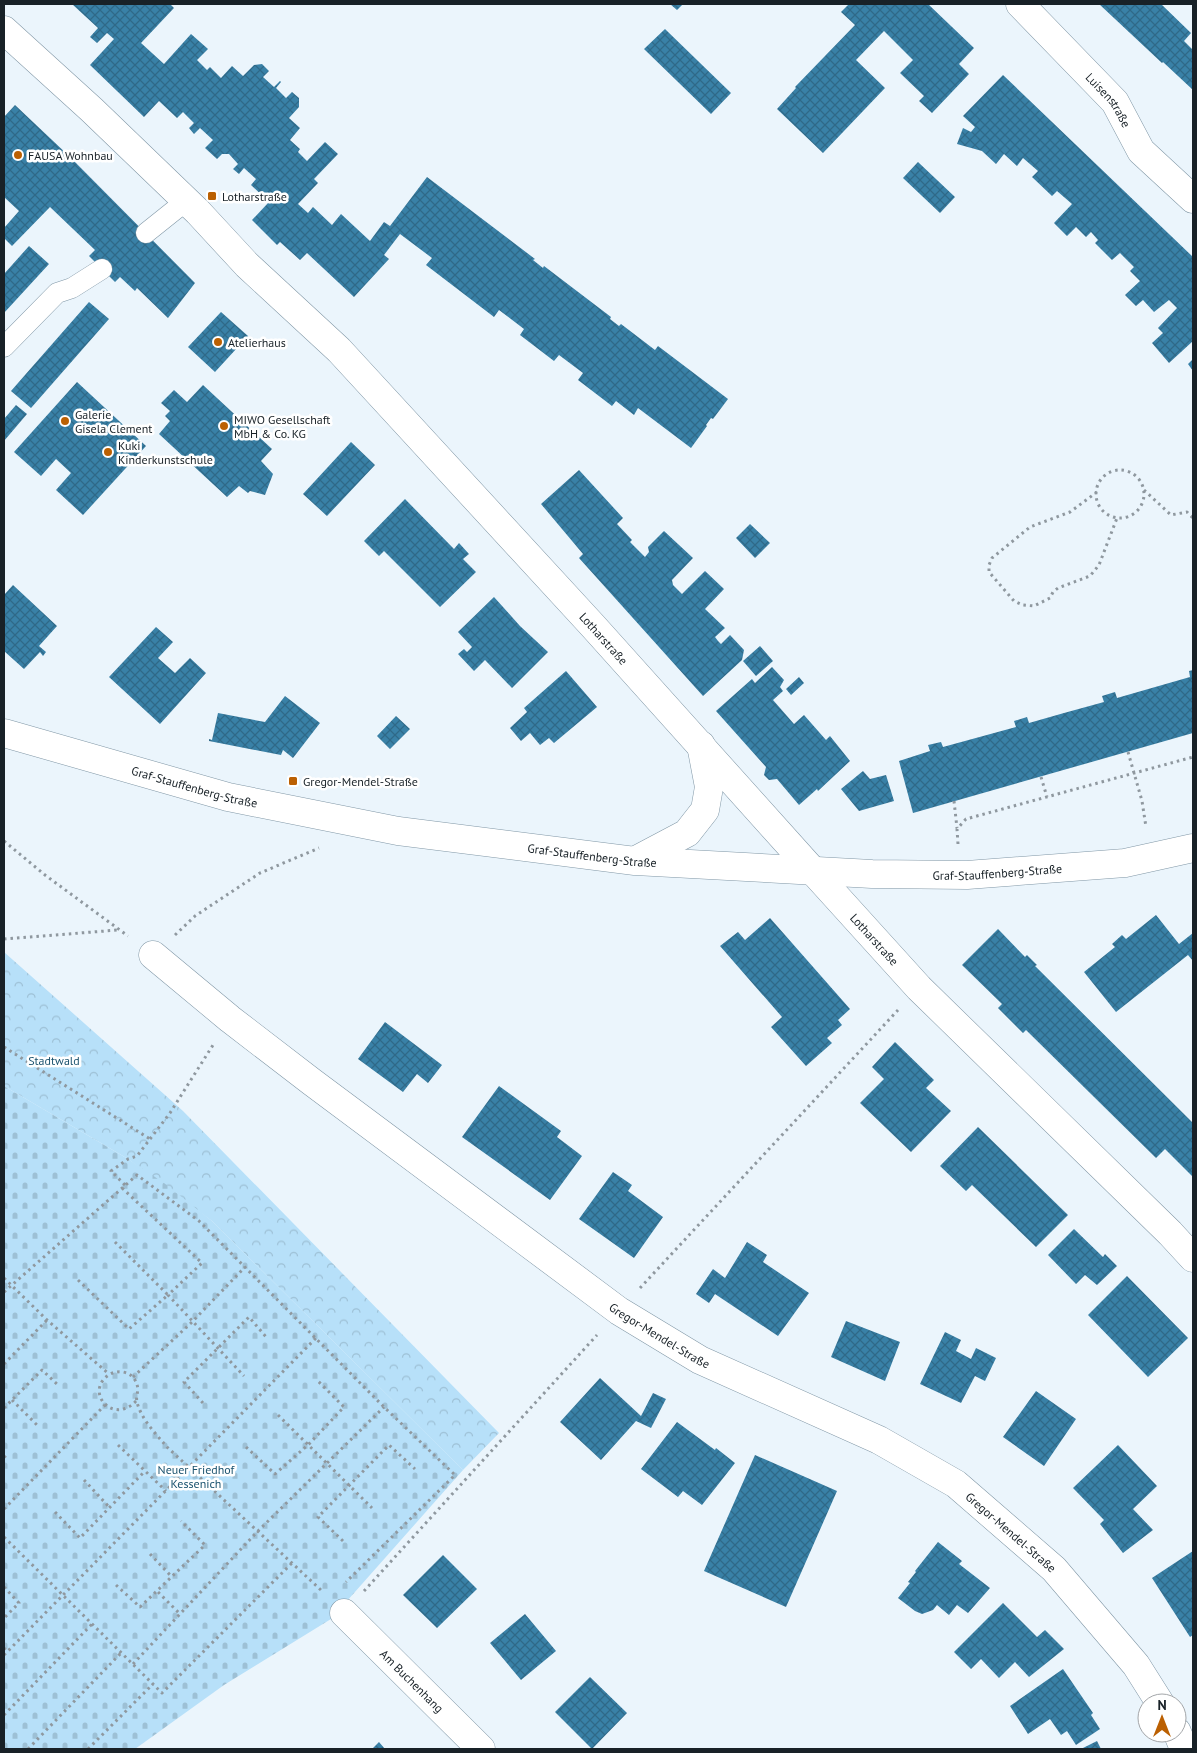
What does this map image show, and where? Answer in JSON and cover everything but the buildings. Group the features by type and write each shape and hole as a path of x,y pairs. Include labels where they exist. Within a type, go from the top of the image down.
{"street":[{"name":"Luisenstraße","path":"1020,4 1115,102 1141,151 1193,199"},
{"name":"Lotharstraße","path":"4,30 92,110 186,201 247,265 345,356 496,518 919,988 1170,1233 1193,1258"},
{"name":"Graf-Stauffenberg-Straße","path":"4,733 228,797 398,831 635,861 813,871 959,875 1125,862 1193,848"},
{"path":"635,861 687,833 705,810 708,787 701,745"},
{"name":"Gregor-Mendel-Straße","path":"153,955 230,1019 619,1311 700,1360 879,1440 956,1484 1054,1569 1136,1665 1154,1693"},
{"name":"Am Buchenhang","path":"337,1606 480,1749"}],"lane":[{"path":"146,233 186,201"},
{"path":"4,347 57,293 72,288 102,269"}],"path":[{"path":"1117,518 1095,571 1082,580 1058,588 1050,598 1042,603 1034,606 1023,605 1014,601 989,572 988,565 992,558 1030,527 1070,512 1096,492 1100,482 1112,471 1120,470 1132,473 1140,480 1144,490 1171,515 1187,512 1193,518"},
{"path":"1096,492 1098,502 1103,510 1117,518 1130,516 1139,510 1143,503 1144,490"},
{"path":"1128,752 1142,801 1152,857"},
{"path":"957,829 966,819 1193,757"},
{"path":"1041,777 1047,797"},
{"path":"954,801 959,875"},
{"path":"4,841 44,875 153,955 195,916 260,873 320,848"},
{"path":"4,939 119,929"},
{"path":"337,1606 619,1311 919,988"},
{"path":"78,1280 130,1329 202,1263 124,1187 112,1171 128,1159 137,1156 170,1113 230,1019"},
{"path":"4,1047 150,1139"},
{"path":"4,1292 137,1176 199,1221 384,1407 455,1475 337,1606"},
{"path":"114,1241 168,1294 244,1376"},
{"path":"133,1377 192,1322 245,1267"},
{"path":"4,1278 47,1320 109,1374"},
{"path":"203,1403 184,1382 249,1317 267,1338"},
{"path":"4,1364 47,1320"},
{"path":"4,1655 316,1338"},
{"path":"4,1408 42,1370 58,1385"},
{"path":"117,1371 126,1372 133,1377 138,1388 136,1400 130,1407 122,1410 113,1410 105,1405 100,1395 101,1382 109,1374 117,1371"},
{"path":"246,1447 275,1474 309,1444 344,1407 316,1379"},
{"path":"12,1400 39,1427"},
{"path":"136,1400 147,1422 167,1447 337,1606"},
{"path":"4,1509 105,1405"},
{"path":"133,1664 258,1532 384,1407"},
{"path":"278,1415 350,1484 372,1508"},
{"path":"118,1445 166,1491"},
{"path":"342,1541 318,1517 389,1445 415,1468"},
{"path":"55,1512 80,1538 145,1471"},
{"path":"84,1480 110,1508"},
{"path":"116,1585 140,1608 205,1545 180,1521"},
{"path":"4,1537 64,1594 162,1693 292,1563"},
{"path":"150,1554 172,1577"},
{"path":"4,1587 19,1603 4,1618"},
{"path":"158,1592 180,1614"},
{"path":"4,1715 92,1624"},
{"path":"4,1648 7,1652"},
{"path":"28,1749 121,1653"},
{"path":"88,1749 153,1684"}],"green space":[{"name":"Stadtwald","path":"4,952 183,1111 499,1433 463,1470 212,1221 128,1159 4,1086"},
{"name":"Neuer Friedhof Kessenich","path":"4,1086 128,1159 164,1183 212,1221 463,1470 331,1619 224,1685 135,1749 4,1749"}],"place":[{"name":"FAUSA Wohnbau","path":"18,155"},
{"name":"Lotharstraße","path":"212,196"},
{"name":"Atelierhaus","path":"218,342"},
{"name":"Galerie Gisela Clement","path":"65,421"},
{"name":"MIWO Gesellschaft MbH & Co. KG","path":"224,426"},
{"name":"Kuki Kinderkunstschule","path":"108,452"},
{"name":"Gregor-Mendel-Straße","path":"293,781"}]}
